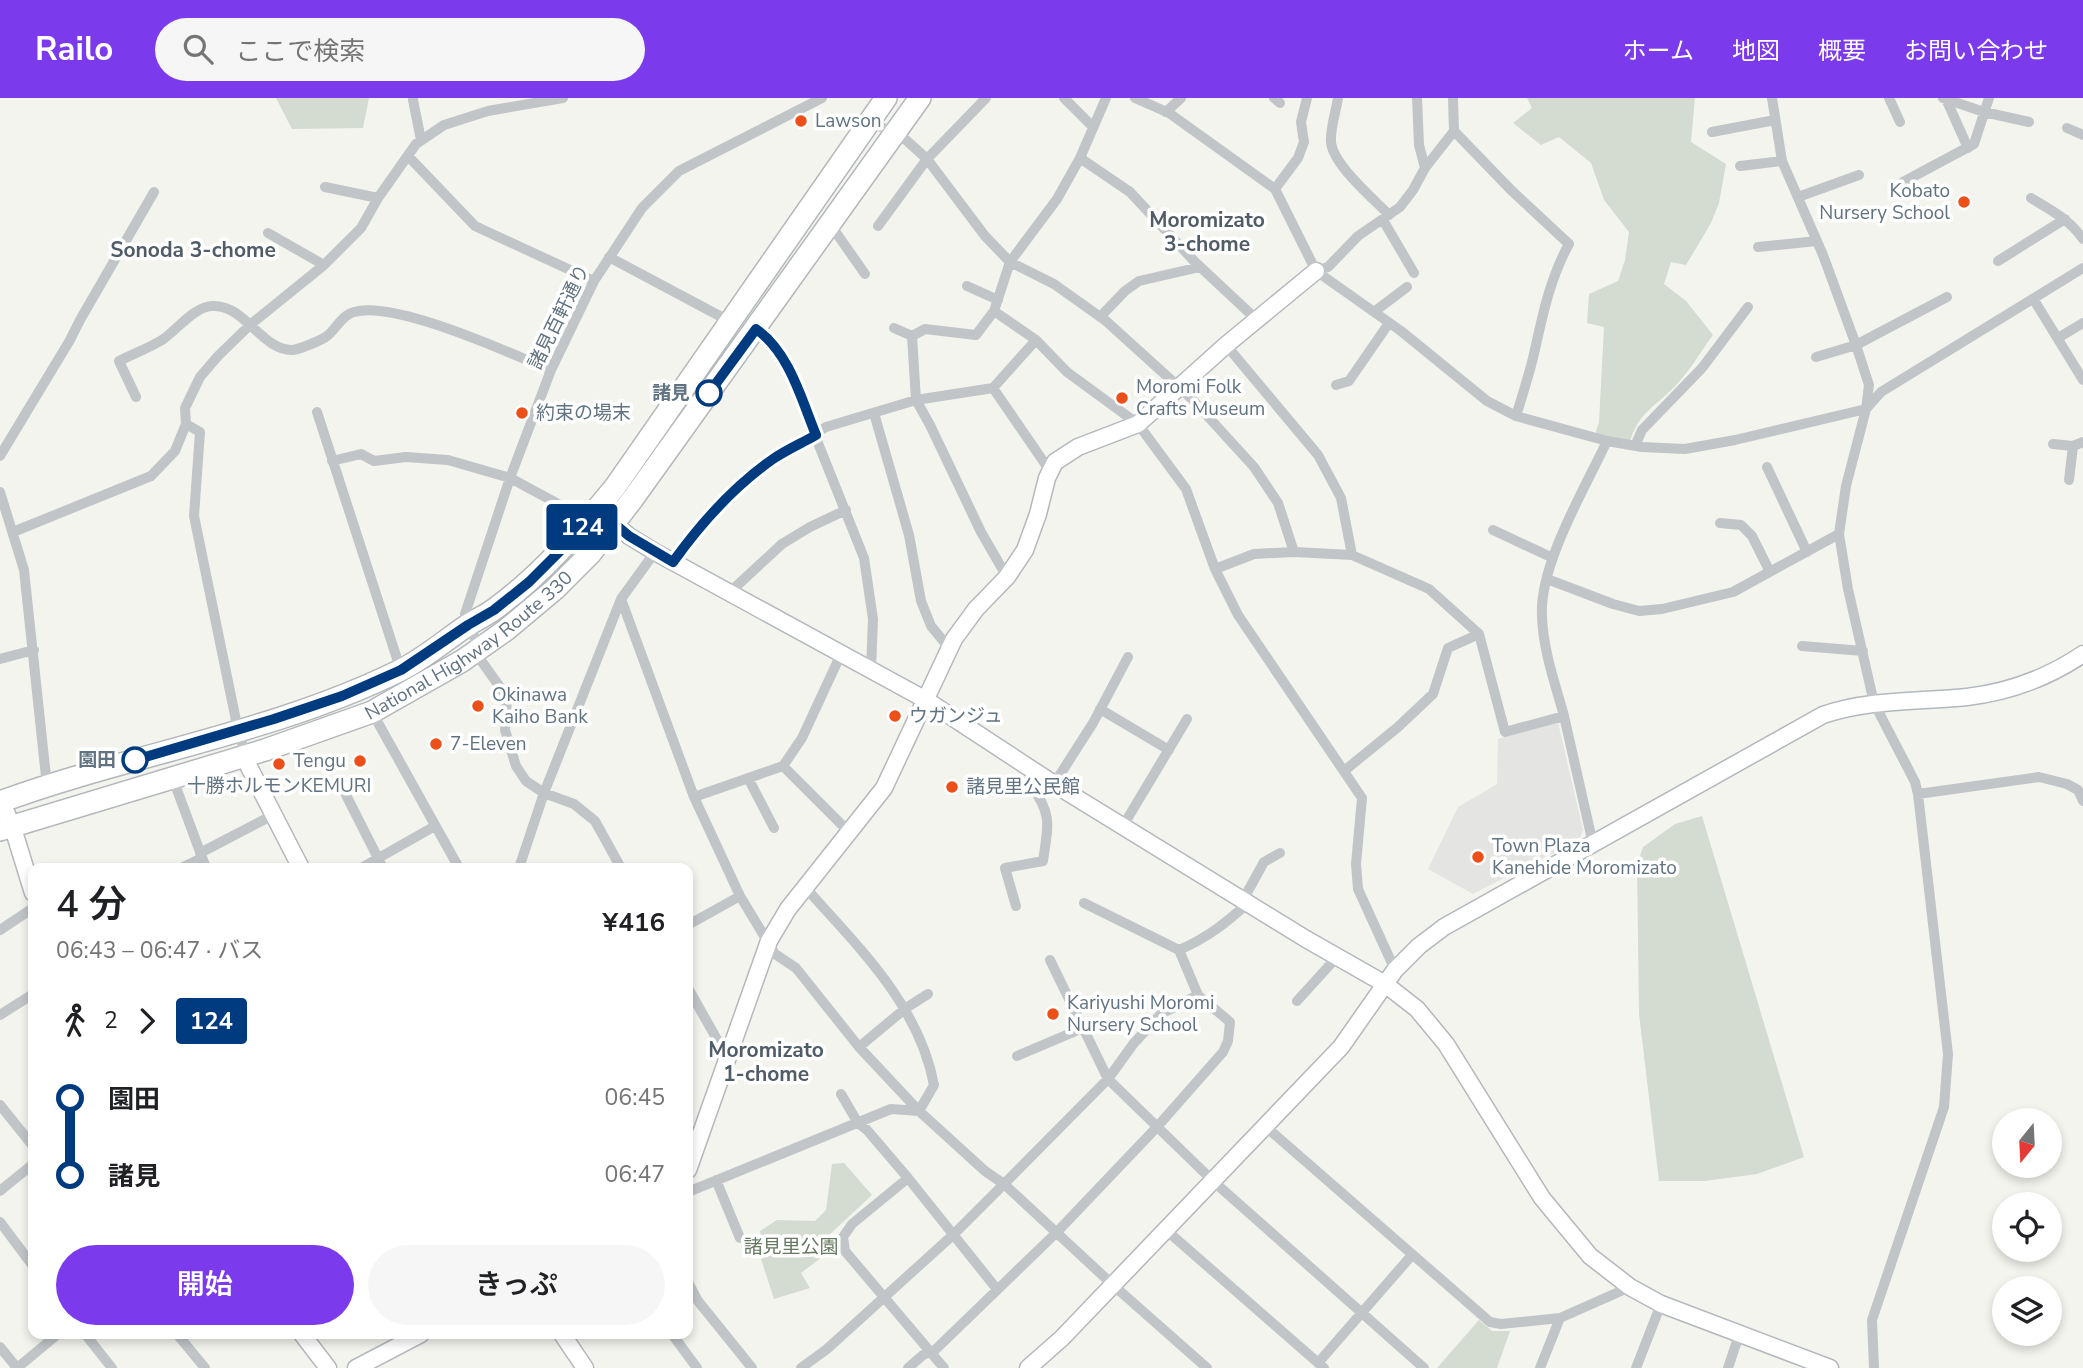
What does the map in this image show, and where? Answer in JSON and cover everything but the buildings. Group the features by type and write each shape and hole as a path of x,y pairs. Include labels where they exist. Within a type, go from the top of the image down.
{"highway":[{"name":"National Highway Route 330","path":"1,802 342,696 401,670 494,610 529,582 592,514 732,322 886,98"},
{"name":"National Highway Route 330","path":"6,827 246,757 372,712 478,651 555,589 591,553 756,329 920,98"}],"street":[{"path":"13,533 151,476 175,450 186,424 185,408 200,377 251,324 324,265 361,228 378,198 421,140 444,125 488,111 563,98"},
{"name":"諸見百軒通り","path":"468,625 465,614 510,478 551,370 608,257 642,208 678,171 822,98"},
{"path":"878,226 928,159 986,98"},
{"path":"1064,98 1093,127"},
{"path":"912,336 925,329 976,335 996,305 1010,262 1057,199 1080,158 1107,98"},
{"path":"1135,98 1166,112 1275,189 1316,271 1389,323 1487,401 1516,416 1607,441 1635,446 1685,449 1866,409 1881,392 2083,268"},
{"path":"1166,112 1181,98"},
{"path":"1275,189 1298,158 1304,142 1301,122 1307,98"},
{"path":"1338,98 1331,142 1335,153 1348,173 1386,217 1414,273"},
{"path":"1417,98 1419,145 1425,168"},
{"path":"693,1136 727,1059 769,941 778,923 884,788 950,649 976,609 1007,577 1025,550 1050,471 1055,463 1078,447 1138,424 1256,320 1316,271 1328,267 1358,236 1400,207 1425,168 1454,131 1453,98"},
{"path":"1772,98 1782,161 1817,241 1868,385 1866,409 1846,486 1839,534 1874,703 1918,794 1948,1054 1944,1107 1872,1320 1874,1368"},
{"path":"1889,98 1900,122"},
{"path":"1903,182 1974,144 1989,98"},
{"path":"1944,99 1984,112 2029,122"},
{"path":"1944,99 1968,148"},
{"path":"413,100 421,140"},
{"path":"1712,132 1775,120"},
{"path":"870,121 906,140 928,159 985,236 1010,262 1054,284 1100,317 1179,386 1222,429 1254,467 1278,503 1294,552"},
{"path":"2067,128 2083,135"},
{"path":"1454,131 1511,190 1569,244 1556,269 1516,416"},
{"path":"408,156 475,226 594,281"},
{"path":"1080,158 1130,192 1200,267 1256,320"},
{"path":"1740,166 1782,161"},
{"path":"1798,197 1858,176"},
{"path":"325,187 378,198"},
{"path":"0,456 154,192"},
{"path":"2031,198 2064,219 2083,239"},
{"path":"1998,261 2064,219"},
{"path":"830,224 866,274"},
{"path":"268,233 324,265"},
{"path":"1758,247 1817,241"},
{"path":"608,257 732,322"},
{"path":"1100,317 1125,291 1139,281 1200,267"},
{"path":"967,286 996,305 1067,372 1138,424 1186,489 1215,569 1238,615 1362,798 1356,864 1358,889 1395,970"},
{"path":"1374,312 1407,287"},
{"path":"1816,357 1856,345 1947,297"},
{"path":"2034,299 2083,380"},
{"path":"136,397 119,361 162,340 200,310 215,306 232,312 251,324 269,343 293,350 325,338 352,312 379,309 462,333 551,370"},
{"path":"1635,446 1642,430 1702,368 1748,307"},
{"path":"1336,385 1349,382 1389,323"},
{"path":"2058,338 2083,323"},
{"path":"894,328 912,336"},
{"path":"756,329 772,341 790,373 864,558 873,619 871,670"},
{"path":"912,336 916,400 981,532 1007,577"},
{"path":"673,562 705,519 773,459 826,428 916,400 993,388 1036,341"},
{"path":"1226,345 1318,455 1341,498 1353,555"},
{"path":"993,388 1050,471"},
{"path":"317,412 401,670"},
{"path":"874,413 909,535 921,601 931,626 950,649"},
{"path":"186,424 200,432 194,516 238,730 249,767 295,863"},
{"path":"1593,844 1544,640 1541,613 1553,558 1607,441"},
{"path":"2053,444 2078,444 2069,481"},
{"path":"332,461 361,454 374,461 406,457 448,460 510,478 614,524 655,552 926,700 1054,784 1385,984 1417,1009 1446,1044 1536,1189 1559,1221 1590,1256 1630,1287 1661,1304 1830,1368"},
{"path":"1767,467 1807,552"},
{"path":"0,492 24,570 47,786"},
{"path":"729,593 782,544 845,510"},
{"path":"1720,523 1741,524 1752,536 1769,570"},
{"path":"1493,530 1553,558"},
{"path":"1547,579 1639,611 1662,609 1733,592 1839,534"},
{"path":"521,863 544,793 621,598 655,552"},
{"path":"1215,569 1254,554 1294,552 1353,555 1429,589 1479,634 1505,732 1564,716"},
{"path":"621,598 694,797 740,897 775,954 796,968 859,1047 919,1111 985,1171 1004,1184 1207,1368"},
{"path":"468,625 478,651 507,697 505,730 516,766 526,781 544,793 574,804 595,821 618,863"},
{"path":"1344,771 1433,694 1448,648 1479,634"},
{"path":"1802,646 1863,651"},
{"path":"0,659 34,650"},
{"path":"694,797 783,766 802,738 841,654"},
{"path":"1028,1368 1062,1338 1266,1127 1341,1047 1395,970 1419,946 1444,927 1823,716 1849,707 1874,703 1990,693 2042,677 2083,654"},
{"path":"1054,784 1101,709 1128,657"},
{"path":"1101,709 1169,750"},
{"path":"372,712 456,863"},
{"path":"1123,826 1187,719"},
{"path":"783,766 849,832"},
{"path":"1016,906 1005,868 1044,860 1049,819 1031,785 1037,772"},
{"path":"1918,794 2039,777 2067,784 2078,790 2083,801"},
{"path":"748,778 774,828"},
{"path":"173,779 203,860 273,815"},
{"path":"346,795 381,863 435,826"},
{"path":"1,802 6,827 28,880"},
{"path":"1179,950 1199,942 1221,928 1245,901 1264,862 1280,853"},
{"path":"805,887 843,927 906,1008 929,1060 934,1085 919,1111"},
{"path":"693,922 740,897"},
{"path":"908,1368 923,1355 935,1350 1057,1232 1157,1127 1223,1052 1228,1041 1230,1022 1198,995 1179,950 1084,903"},
{"path":"0,930 28,911"},
{"path":"1297,1001 1337,957"},
{"path":"1050,960 1108,1079 1213,1181 1424,1368"},
{"path":"859,1047 906,1008 928,994"},
{"path":"801,1368 827,1349 954,1234 1108,1079 1134,1043 1161,1014 1198,995"},
{"path":"0,1015 28,997"},
{"path":"693,997 727,1059"},
{"path":"1017,1056 1083,1028"},
{"path":"841,1094 858,1123 908,1178 996,1289"},
{"path":"0,1105 28,1140"},
{"path":"693,1190 891,1110 919,1111"},
{"path":"1266,1127 1490,1322 1560,1318 1630,1287"},
{"path":"0,1191 28,1168"},
{"path":"908,1178 852,1224 843,1237 845,1251 944,1368"},
{"path":"716,1180 740,1238"},
{"path":"0,1222 28,1259"},
{"path":"1166,1230 1321,1366 1412,1255"},
{"path":"693,1292 752,1368"},
{"path":"1636,1368 1661,1304"},
{"path":"1540,1368 1560,1318"},
{"path":"1728,1368 1739,1335"},
{"path":"0,1346 17,1368 30,1363 53,1339"},
{"path":"89,1339 112,1368"},
{"path":"181,1339 205,1368"},
{"path":"306,1339 328,1368"},
{"path":"356,1368 400,1339"},
{"path":"565,1339 585,1368"},
{"path":"676,1339 697,1368"}],"shaded area":[{"path":"1558,722 1583,830 1579,840 1473,894 1428,869 1458,807 1497,784 1498,739"}],"green space":[{"path":"276,98 369,98 363,128 292,129"},
{"path":"1527,98 1695,98 1691,142 1726,164 1719,203 1711,223 1686,265 1671,262 1664,284 1686,301 1713,335 1683,378 1642,418 1629,446 1594,438 1599,422 1604,327 1587,323 1589,294 1618,281 1625,260 1629,232 1604,200 1591,163 1559,137 1541,145 1513,123 1532,108"},
{"path":"1702,816 1804,1157 1757,1174 1705,1181 1659,1181 1639,1014 1637,865 1643,847 1675,824"},
{"name":"諸見里公園","path":"844,1163 872,1195 827,1237 830,1251 801,1273 810,1288 774,1299 759,1253 764,1250 760,1231 777,1220 815,1221 826,1210 832,1164"},
{"path":"1479,1320 1492,1331 1510,1331 1497,1368 1437,1368"}],"bus line":[{"name":"124","path":"135,760 342,696 401,670 494,610 529,582 571,540 597,509 629,536 673,562 705,519 739,487 773,459 816,435 790,373 772,341 756,329 709,393"}],"place":[{"name":"Lawson","path":"801,121"},
{"name":"Kobato Nursery School","path":"1964,202"},
{"name":"諸見","path":"709,393"},
{"name":"Moromi Folk Crafts Museum","path":"1122,398"},
{"name":"約束の場末","path":"522,413"},
{"name":"Okinawa Kaiho Bank","path":"478,706"},
{"name":"ウガンジュ","path":"895,716"},
{"name":"7-Eleven","path":"436,744"},
{"name":"園田","path":"135,760"},
{"name":"Tengu","path":"360,761"},
{"name":"十勝ホルモンKEMURI","path":"279,764"},
{"name":"諸見里公民館","path":"952,787"},
{"name":"Town Plaza Kanehide Moromizato","path":"1478,857"},
{"name":"Kariyushi Moromi Nursery School","path":"1053,1014"}],"district":[{"name":"Moromizato 3-chome","path":"1207,232"},
{"name":"Sonoda 3-chome","path":"193,250"},
{"name":"Moromizato 1-chome","path":"766,1062"}]}
